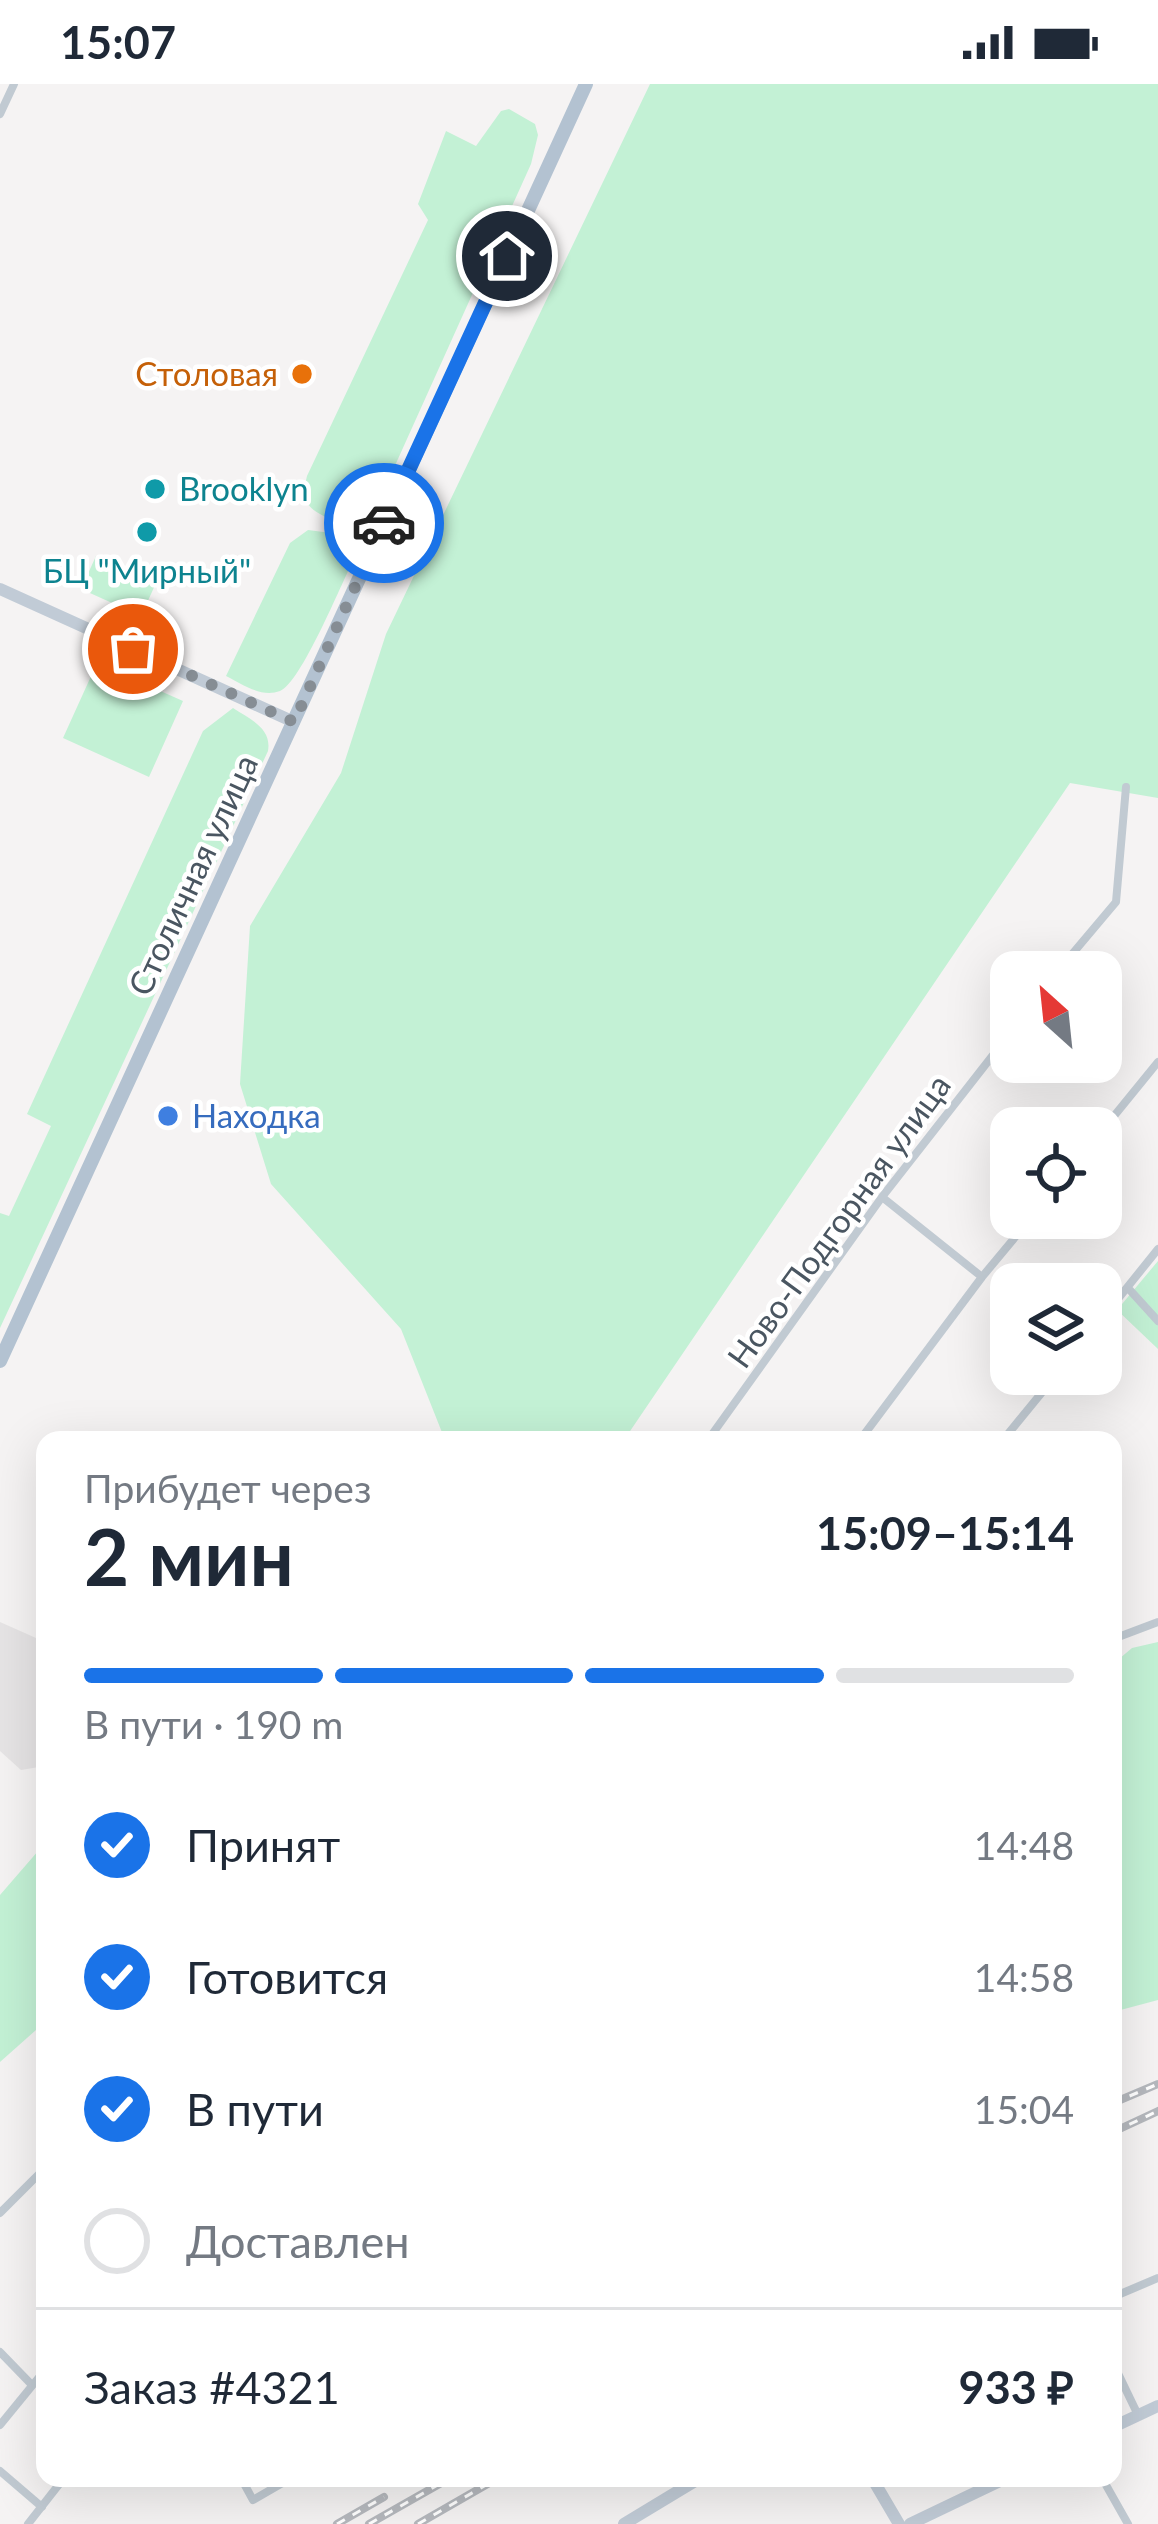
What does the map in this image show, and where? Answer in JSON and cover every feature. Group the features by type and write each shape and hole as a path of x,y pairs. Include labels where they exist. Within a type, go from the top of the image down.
{"main road":[{"name":"Столичная улица","path":"0,1361 586,84"}],"street":[{"path":"0,114 14,84"},
{"path":"0,589 294,722"},
{"path":"1075,951 1116,902 1126,787"},
{"name":"Ново-Подгорная улица","path":"714,1431 882,1197 990,1059"},
{"path":"1121,1107 1158,1062"},
{"path":"882,1197 982,1277"},
{"path":"867,1431 1014,1239"},
{"path":"1122,1295 1158,1249"},
{"path":"1128,1288 1158,1321"},
{"path":"1010,1431 1040,1395"},
{"path":"1122,1636 1158,1622"},
{"path":"0,2212 36,2177"},
{"path":"1122,2293 1158,2278"},
{"path":"0,2352 31,2384"},
{"path":"0,2425 36,2379"},
{"path":"1122,2382 1138,2415"},
{"path":"1122,2423 1158,2406"},
{"path":"0,2471 42,2507"},
{"path":"28,2524 57,2487"},
{"path":"246,2487 253,2500 275,2487"},
{"path":"624,2524 685,2487"},
{"path":"877,2487 899,2524"},
{"path":"910,2524 987,2487"},
{"path":"1107,2487 1128,2524"}],"shaded area":[{"path":"0,1622 36,1638 36,1768 21,1770 0,1751"}],"green space":[{"path":"650,84 1158,84 1158,798 1070,783 630,1431 441,1431 401,1329 271,1184 240,1084 250,926 341,773 386,634"},
{"path":"509,109 535,124 538,135 531,164 370,521 355,527 341,524 306,501 307,476 428,220 418,204 446,131 476,146 501,111"},
{"path":"308,530 331,533 352,546 354,559 299,671 280,691 259,691 226,676 290,543"},
{"path":"96,556 156,583 141,616 81,589"},
{"path":"97,663 183,701 149,777 63,738"},
{"path":"233,708 263,730 268,751 0,1328 0,1213 9,1216 51,1126 27,1114 203,731"},
{"path":"1158,1261 1158,1349 1122,1315 1122,1304"},
{"path":"1158,1642 1158,2000 1122,2010 1122,1656 1132,1648"},
{"path":"36,1853 36,2030 0,2062 0,1895"}],"railway":[{"path":"1122,2099 1158,2084"},
{"path":"1122,2128 1158,2111"},
{"path":"369,2524 434,2487"},
{"path":"418,2524 482,2487"},
{"path":"337,2524 384,2497"}],"way so far":[{"path":"133,649 294,722 384,523"}],"place":[{"name":"Столовая","path":"302,374"},
{"name":"Brooklyn","path":"155,489"},
{"name":"БЦ \"Мирный\"","path":"147,532"},
{"name":"Находка","path":"168,1116"}],"route":[{"path":"384,523 507,256"}]}
